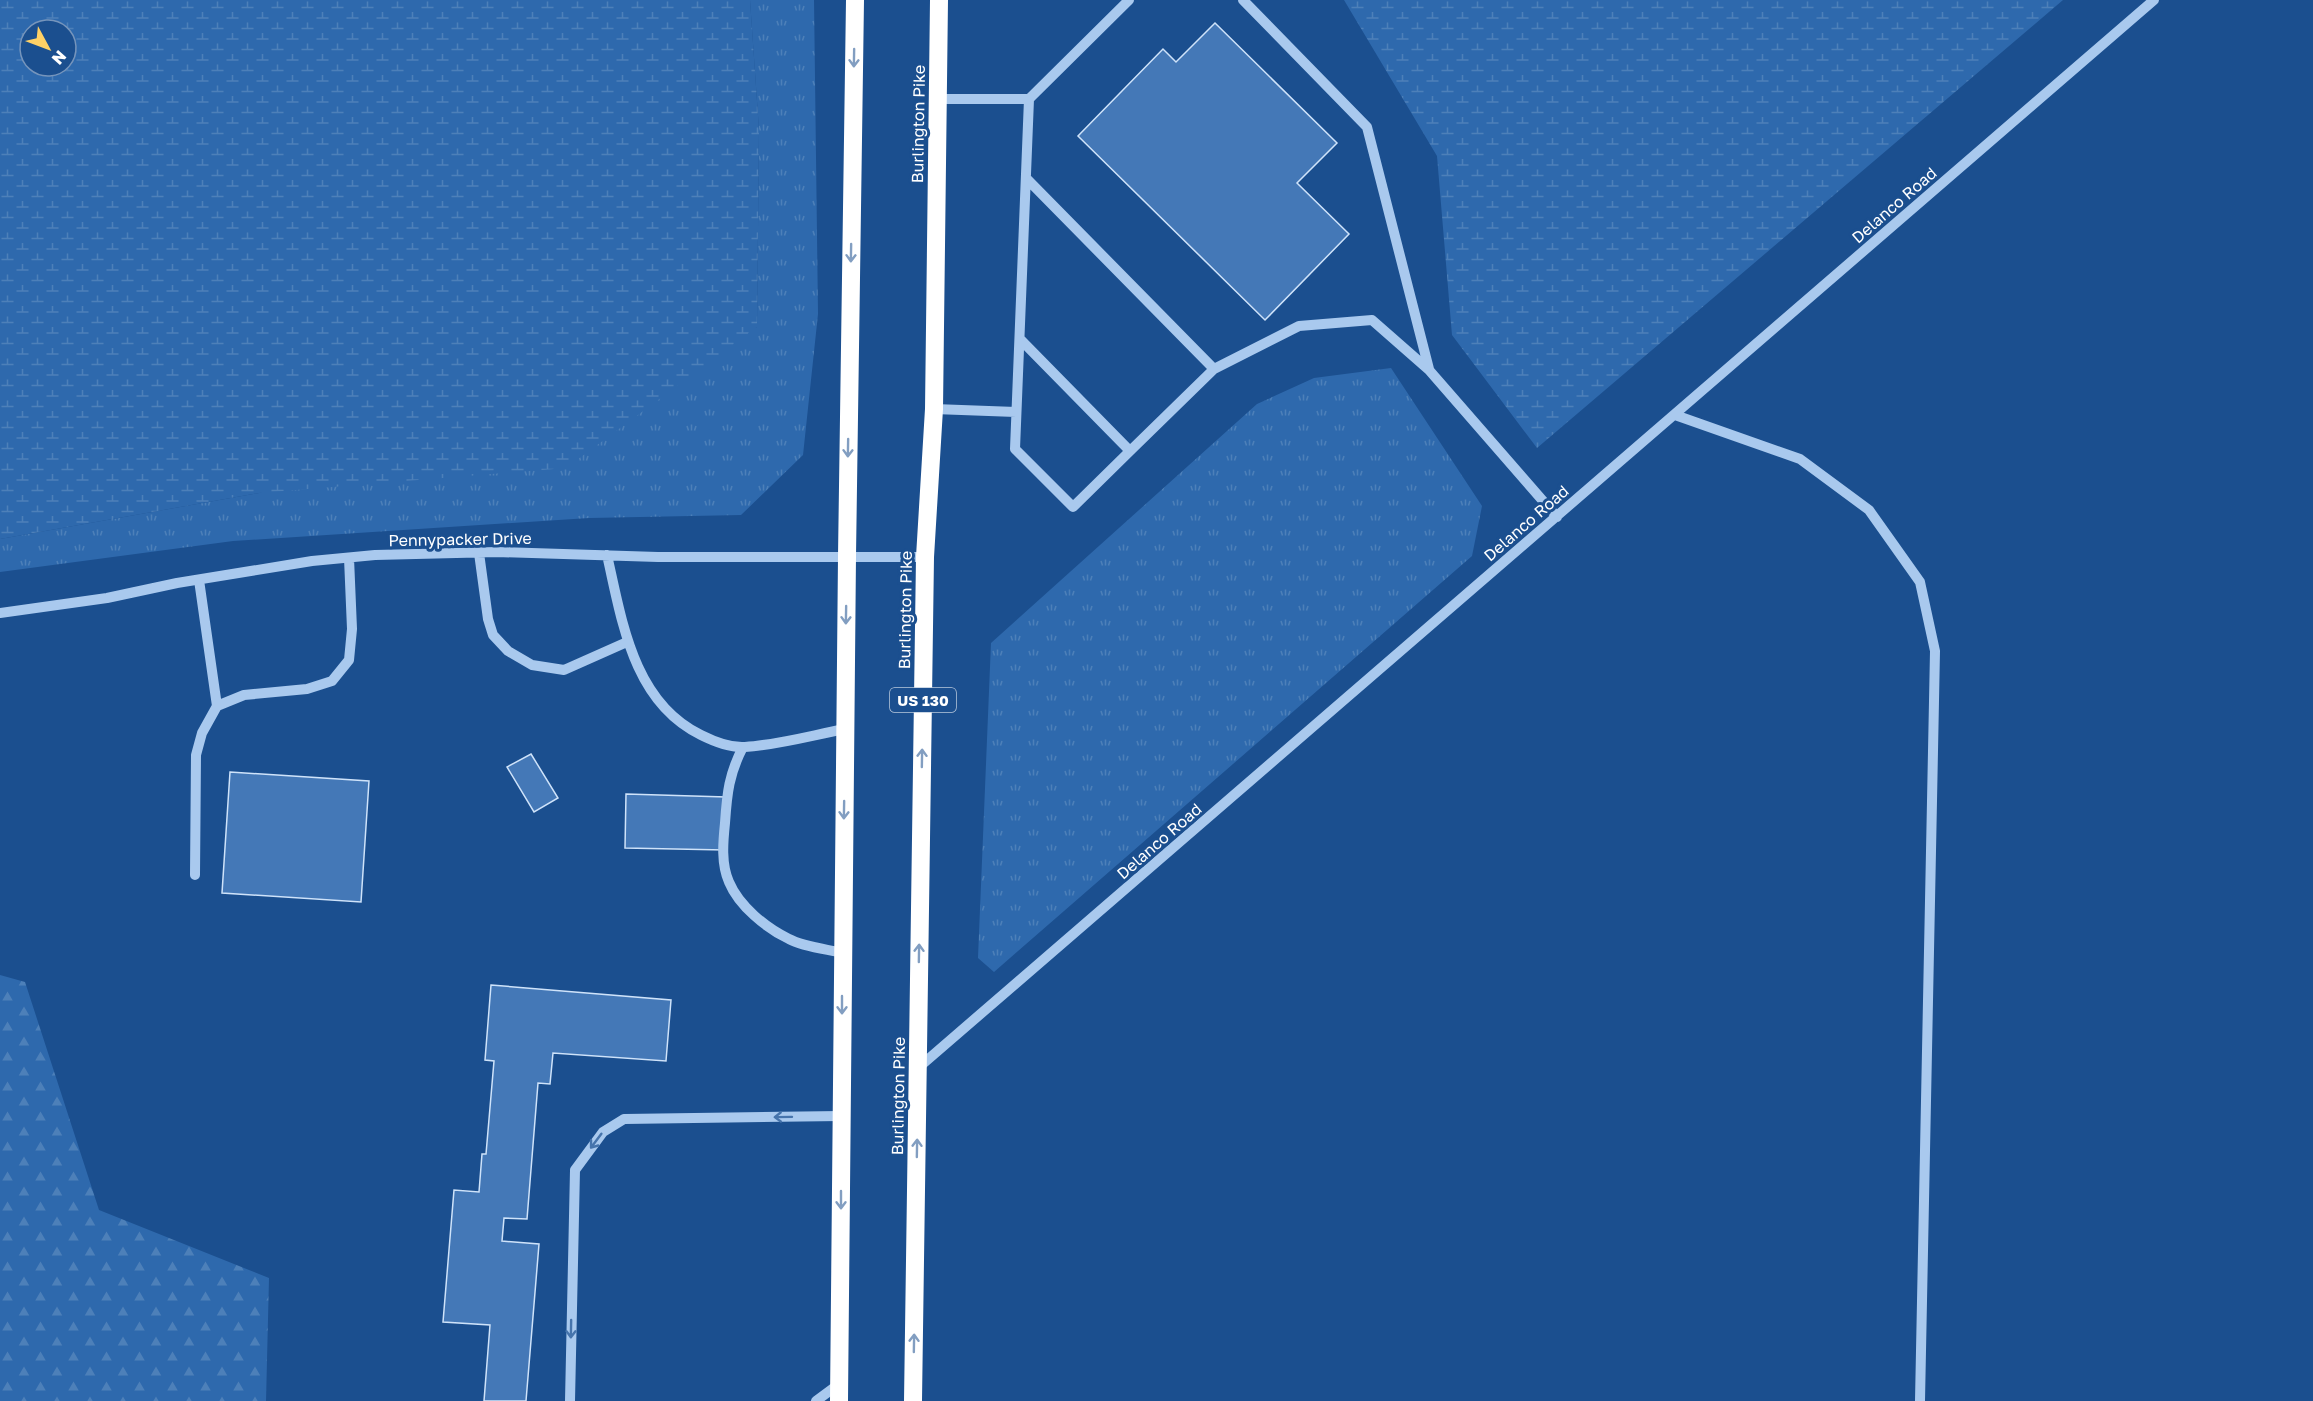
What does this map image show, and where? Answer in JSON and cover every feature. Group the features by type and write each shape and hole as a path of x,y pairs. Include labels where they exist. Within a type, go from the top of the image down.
{"highway":[{"path":"839,1393 855,0"},
{"name":"Burlington Pike","path":"913,1401 925,557 934,409 939,0"}],"street":[{"path":"1129,0 1029,99 1015,449 1073,507 1214,369 1299,326 1372,320 1429,370 1557,517"},
{"path":"1243,0 1367,127 1429,370"},
{"name":"Delanco Road","path":"918,1069 2154,0"},
{"path":"938,99 1029,99"},
{"path":"1027,179 1214,369"},
{"path":"1020,339 1130,451"},
{"path":"934,409 1016,412"},
{"path":"1675,415 1800,459 1869,510 1920,582 1935,651 1920,1401"},
{"name":"Pennypacker Drive","path":"0,613 107,598 312,561 349,558 479,553 925,557"},
{"path":"479,553 488,619 493,635 508,651 532,665 564,670 627,642"},
{"path":"607,555 627,642 661,705 682,726 712,740 743,747 845,729"},
{"path":"217,706 244,695 307,689 332,681 349,660 352,629 349,558"},
{"path":"195,875 196,755 202,733 217,706 199,580"},
{"path":"743,747 732,768 726,803 723,851 729,882 742,902 759,920 790,940 843,953"},
{"path":"570,1401 575,1170 603,1132 624,1119 842,1116"},
{"path":"816,1401 839,1393"}],"green space":[{"path":"0,0 750,0 759,130 757,327 566,468 259,493 0,539"},
{"path":"750,0 814,0 818,314 803,455 741,515 589,518 233,541 0,572 0,539 259,493 757,327 759,130"},
{"path":"1344,0 2063,0 1537,448 1452,335 1437,156"},
{"path":"1391,368 1482,506 1472,556 994,972 978,958 991,643 1257,404 1314,378"},
{"path":"0,975 25,982 99,1210 269,1278 266,1401 0,1401"}],"building":[{"path":"1215,23 1337,143 1297,183 1349,234 1265,320 1078,136 1163,49 1176,62"},
{"path":"531,754 558,798 534,812 507,767"},
{"path":"230,772 369,781 361,902 222,893"},
{"path":"626,794 726,797 725,850 625,848"},
{"path":"491,985 671,1000 666,1061 553,1053 550,1084 538,1083 527,1219 504,1218 502,1241 539,1244 526,1401 484,1401 490,1325 443,1322 454,1190 479,1192 482,1154 486,1154 494,1061 485,1060"}]}
